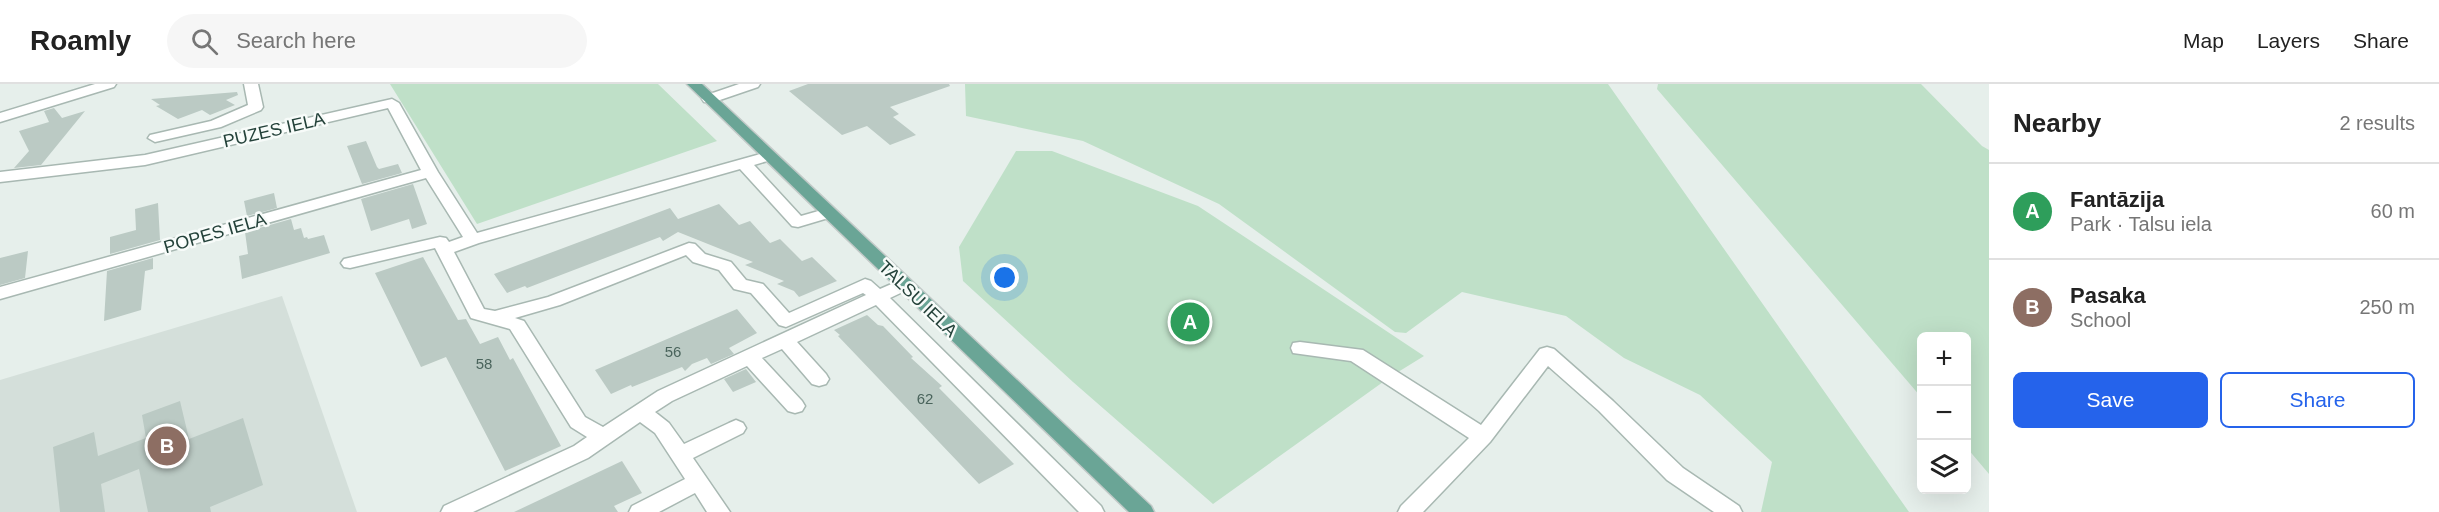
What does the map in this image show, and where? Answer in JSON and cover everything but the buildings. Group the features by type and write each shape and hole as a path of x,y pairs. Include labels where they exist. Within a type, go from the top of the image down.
{"main road":[{"name":"TALSU IELA","path":"693,84 1143,512"}],"street":[{"path":"0,118 109,84"},
{"path":"155,138 216,124 256,107 251,84"},
{"path":"709,99 753,84"},
{"name":"PUZES IELA","path":"0,177 145,160 392,104 430,172 474,238"},
{"path":"444,250 474,238 745,165 769,156"},
{"path":"745,165 798,222 828,213"},
{"name":"POPES IELA","path":"0,293 430,172"},
{"path":"351,263 440,242 477,314 495,317 517,325 578,422 604,438"},
{"path":"495,317 554,301 689,248 699,258 725,266 740,285 757,288 819,379"},
{"path":"452,512 581,452 665,396 750,357 789,332 879,297 903,285"},
{"path":"879,297 1093,512"},
{"path":"1300,348 1356,355 1483,437"},
{"path":"1409,512 1483,437 1547,354 1606,406 1675,474 1731,512"},
{"path":"750,357 795,406"},
{"path":"642,413 662,428 718,512"},
{"path":"680,455 736,428"},
{"path":"640,512 697,482"}],"shaded area":[{"path":"282,296 357,512 0,512 0,380"}],"green space":[{"path":"390,84 658,84 717,141 477,224"},
{"path":"965,84 1608,84 1909,512 1761,512 1772,462 1700,395 1624,358 1566,316 1462,292 1406,333 1395,332 1219,204 1083,141 966,116"},
{"path":"1658,84 1921,84 1982,146 1989,150 1989,474 1971,453 1971,332 1917,332 1917,392 1657,89"},
{"path":"1016,151 1052,151 1198,206 1424,356 1390,377 1213,504 1073,382 963,281 959,247"}],"place":[{"name":"Fantāzija","path":"1190,322"},
{"name":"Pasaka","path":"167,446"}]}
